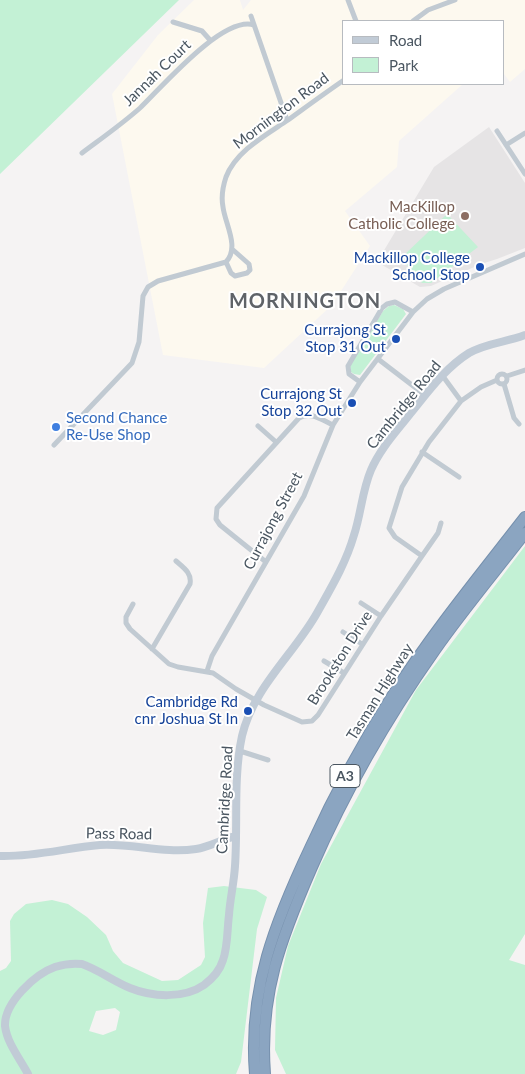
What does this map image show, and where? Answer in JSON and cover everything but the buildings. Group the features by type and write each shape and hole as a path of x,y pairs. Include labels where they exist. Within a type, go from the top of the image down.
{"highway":[{"name":"Tasman Highway","path":"255,1074 254,1026 263,966 283,908 323,819 394,692 447,618 525,517"},
{"name":"Tasman Highway","path":"265,1074 264,1023 268,990 289,921 326,835 358,773 411,685 448,632 525,533"}],"main road":[{"name":"Cambridge Road","path":"28,1074 9,1041 5,1026 6,1018 11,1003 17,995 53,968 73,963 82,964 132,989 170,995 197,990 216,974 226,950 236,866 238,770 242,735 256,700 281,663 304,635 340,569 355,534 362,497 372,467 383,449 425,395 454,364 478,349 525,335"},
{"name":"Pass Road","path":"0,856 31,855 77,847 102,845 195,850 236,836"}],"street":[{"path":"348,0 356,20"},
{"path":"414,20 428,10 455,0"},
{"path":"251,16 287,120"},
{"path":"173,22 202,31 210,40"},
{"name":"Jannah Court","path":"82,153 133,114 210,40 246,23 254,25"},
{"name":"Mornington Road","path":"232,249 222,202 226,177 234,162 244,152 342,81"},
{"path":"497,131 525,174"},
{"path":"506,145 525,133"},
{"path":"54,445 132,363 140,342 142,300 148,287 158,280 226,262 232,249 249,264 250,270 247,273 235,276 230,273 226,262"},
{"name":"Currajong Street","path":"207,672 212,656 304,496 333,425 360,382 412,312 427,299 444,289 525,254"},
{"path":"360,382 349,374 348,366 382,308 394,302 412,312"},
{"path":"378,359 425,395"},
{"path":"422,556 395,537 389,528 402,487 422,452 461,401 481,387 497,380 500,374 507,376 525,370"},
{"path":"442,376 461,401"},
{"path":"507,376 504,384 514,418 519,424"},
{"path":"497,380 504,384"},
{"path":"266,562 220,525 215,513 218,505 299,418 305,415 313,415 333,425"},
{"path":"258,426 276,442"},
{"path":"422,452 459,476"},
{"name":"Brookston Drive","path":"256,700 302,722 312,722 318,716 380,616 438,533 441,523"},
{"path":"152,648 190,584 189,574 176,561"},
{"path":"361,603 380,616"},
{"path":"132,604 126,616 126,623 165,662 173,666 219,676 236,689 256,700"},
{"path":"343,632 362,644"},
{"path":"324,661 344,673"},
{"path":"240,752 268,760"}],"shaded area":[{"path":"194,0 240,0 243,10 251,0 525,0 525,69 510,82 505,75 505,20 342,20 342,85 462,85 399,141 397,167 345,211 370,246 332,305 264,368 163,355 112,94 158,35"},
{"name":"MacKillop Catholic College","path":"489,127 525,183 525,248 481,264 431,286 420,287 377,262 434,167"}],"green space":[{"path":"0,0 179,0 0,174"},
{"path":"447,214 478,247 431,283 422,283 401,258"},
{"path":"394,305 403,309 406,314 360,375 354,374 351,372 350,366 383,311 389,306"},
{"path":"525,546 525,934 509,960 525,965 525,1074 286,1074 275,1050 276,998 288,946 321,864 416,690"},
{"path":"224,886 256,890 267,897 257,929 241,1062 236,1074 0,1074 0,971 6,968 11,961 10,921 14,914 26,904 52,900 68,904 87,917 106,935 113,951 123,963 162,981 178,980 201,965 205,957 203,923 208,888","holes":["115,1008 120,1012 116,1030 103,1035 89,1031 96,1011"]}],"place":[{"name":"MacKillop Catholic College","path":"465,216"},
{"name":"Mackillop College School Stop","path":"480,267"},
{"name":"Currajong St Stop 31 Out","path":"396,339"},
{"name":"Currajong St Stop 32 Out","path":"352,403"},
{"name":"Second Chance Re-Use Shop","path":"56,427"},
{"name":"Cambridge Rd cnr Joshua St In","path":"248,711"}],"district":[{"name":"MORNINGTON","path":"305,302"}]}
